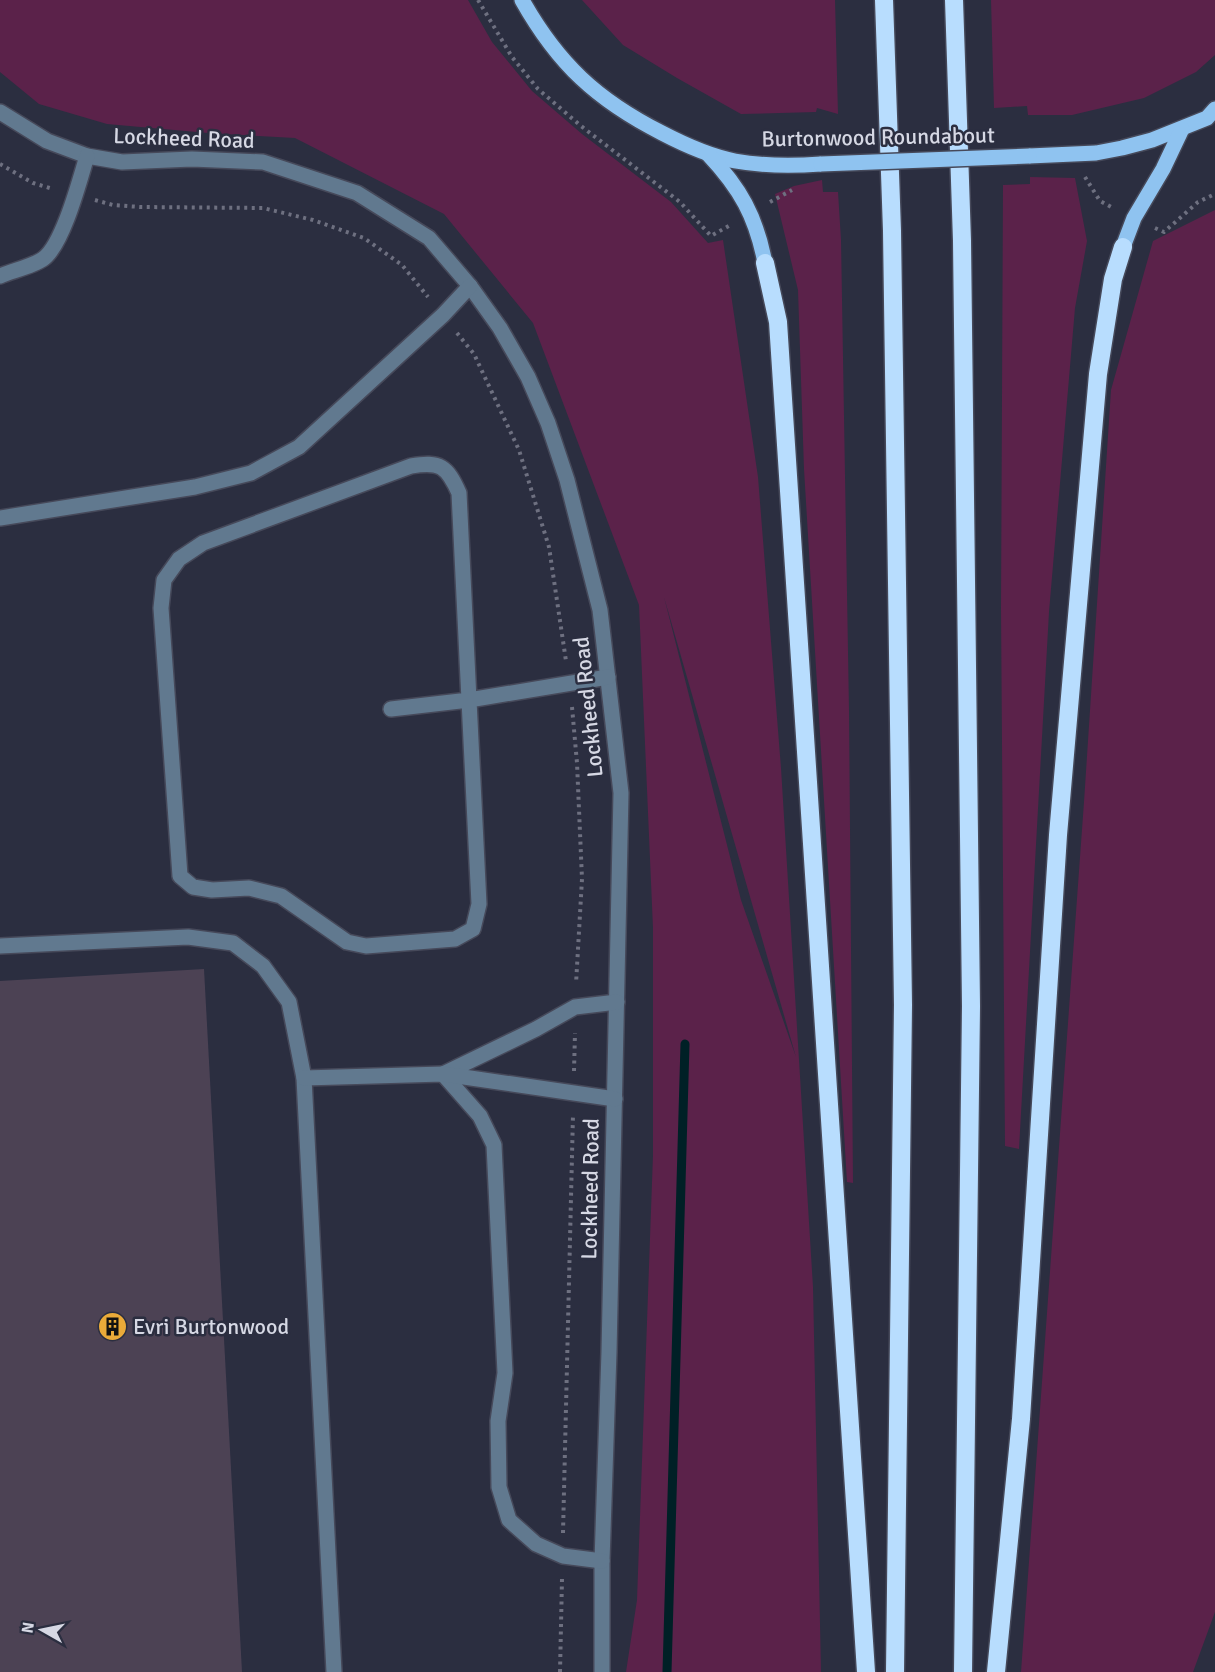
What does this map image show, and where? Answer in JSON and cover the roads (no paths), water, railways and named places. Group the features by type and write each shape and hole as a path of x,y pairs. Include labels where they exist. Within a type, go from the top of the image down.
{"highway":[{"path":"884,0 892,231 903,1005 895,1672"},
{"path":"954,0 962,242 971,1006 963,1672"},
{"path":"996,1672 1021,1419 1058,835 1098,374 1113,279 1123,247"},
{"path":"765,263 778,322 866,1672"}],"main road":[{"name":"Burtonwood Roundabout","path":"522,0 559,56 599,94 640,122 708,154 735,161 765,165 822,164 1096,153 1152,140 1212,115"},
{"path":"1123,247 1134,218 1163,169 1182,129"},
{"path":"708,154 723,170 751,213 760,234 765,263"}],"street":[{"name":"Lockheed Road","path":"0,112 47,141 87,156 122,162 192,159 263,162 357,193 429,238 470,286 500,328 528,377 548,423 567,480 600,610 621,793 602,1562 602,1672"},
{"path":"0,276 44,258 57,241 66,222 87,156"},
{"path":"0,518 195,487 251,473 299,447 443,315 470,286"},
{"path":"429,463 445,468 459,493 469,700 479,904 473,929 455,939 366,946 347,942 281,896 249,888 212,890 193,887 180,876 161,608 164,580 179,559 203,543 411,466 429,463"},
{"path":"391,709 469,700 608,677"},
{"path":"0,946 188,937 233,943 263,966 289,1002 304,1078 334,1672"},
{"path":"443,1074 576,1007 617,1002"},
{"path":"443,1074 480,1116 494,1145 505,1373 498,1421 499,1486 509,1520 536,1544 563,1556 602,1562"},
{"path":"304,1078 443,1074 615,1099"}],"waterway":[{"path":"667,1672 685,1044"}],"place":[{"name":"Evri Burtonwood","path":"112,1326"}]}
